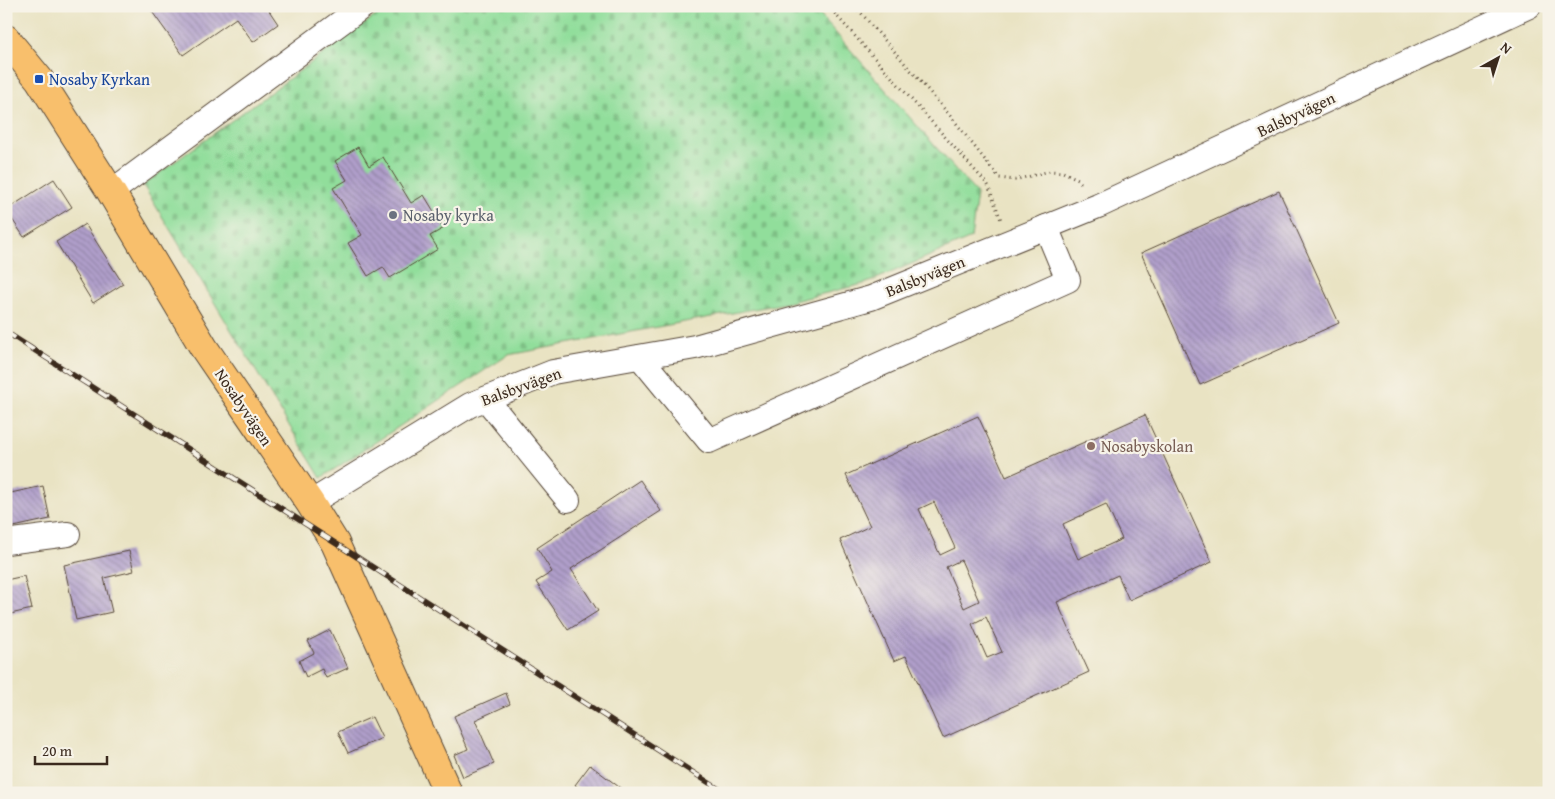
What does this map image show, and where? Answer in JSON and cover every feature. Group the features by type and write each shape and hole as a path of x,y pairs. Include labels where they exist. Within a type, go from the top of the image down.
{"main road":[{"name":"Nosabyvägen","path":"6,39 39,79 111,192 204,348 310,503 335,544 448,793"}],"street":[{"path":"111,192 363,6"},
{"name":"Balsbyvägen","path":"310,503 470,405 553,372 695,347 871,298 1098,206 1529,6"},
{"path":"640,357 709,441 1068,280 1046,227"},
{"path":"486,399 568,500"},
{"path":"6,542 68,534"}],"path":[{"path":"828,6 988,185 1009,242"},
{"path":"855,6 953,119 999,178 1015,180 1043,172 1063,172 1078,179 1098,206"}],"green space":[{"path":"389,6 812,6 977,194 971,238 867,283 786,303 508,355 321,478 143,185"}],"building":[{"path":"148,6 266,6 278,24 253,42 236,18 183,55"},
{"name":"Nosaby kyrka","path":"358,147 369,166 383,157 411,203 424,195 444,228 430,236 438,249 390,278 383,267 368,276 348,243 362,235 333,188 347,180 335,161"},
{"path":"54,179 72,207 24,237 6,210"},
{"path":"1279,191 1339,323 1200,385 1141,253"},
{"path":"85,224 123,284 93,303 56,242"},
{"path":"1145,415 1212,562 1129,600 1118,575 1057,602 1089,672 943,738 906,656 894,661 840,540 870,526 846,475 978,416 1006,477","holes":["934,502 955,548 940,555 919,509","1106,504 1122,539 1078,559 1063,524","961,560 979,601 964,608 946,567","986,617 1002,652 987,658 972,624"]},
{"path":"640,480 661,511 571,569 598,611 568,630 536,582 552,572 537,548"},
{"path":"43,486 50,519 9,528 6,516 6,494"},
{"path":"129,551 134,571 104,578 112,612 76,620 64,565"},
{"path":"24,576 32,609 6,615 6,580"},
{"path":"330,630 348,668 326,678 322,669 306,677 299,661 314,653 308,641"},
{"path":"506,693 510,704 475,720 494,764 463,777 454,755 468,749 454,716"},
{"path":"372,717 382,738 348,753 338,732"},
{"path":"590,765 627,793 585,793 575,785"}],"railway":[{"path":"6,332 725,793"}],"place":[{"name":"Nosaby Kyrkan","path":"39,79"},
{"name":"Nosaby kyrka","path":"393,215"},
{"name":"Nosabyskolan","path":"1091,446"}]}
